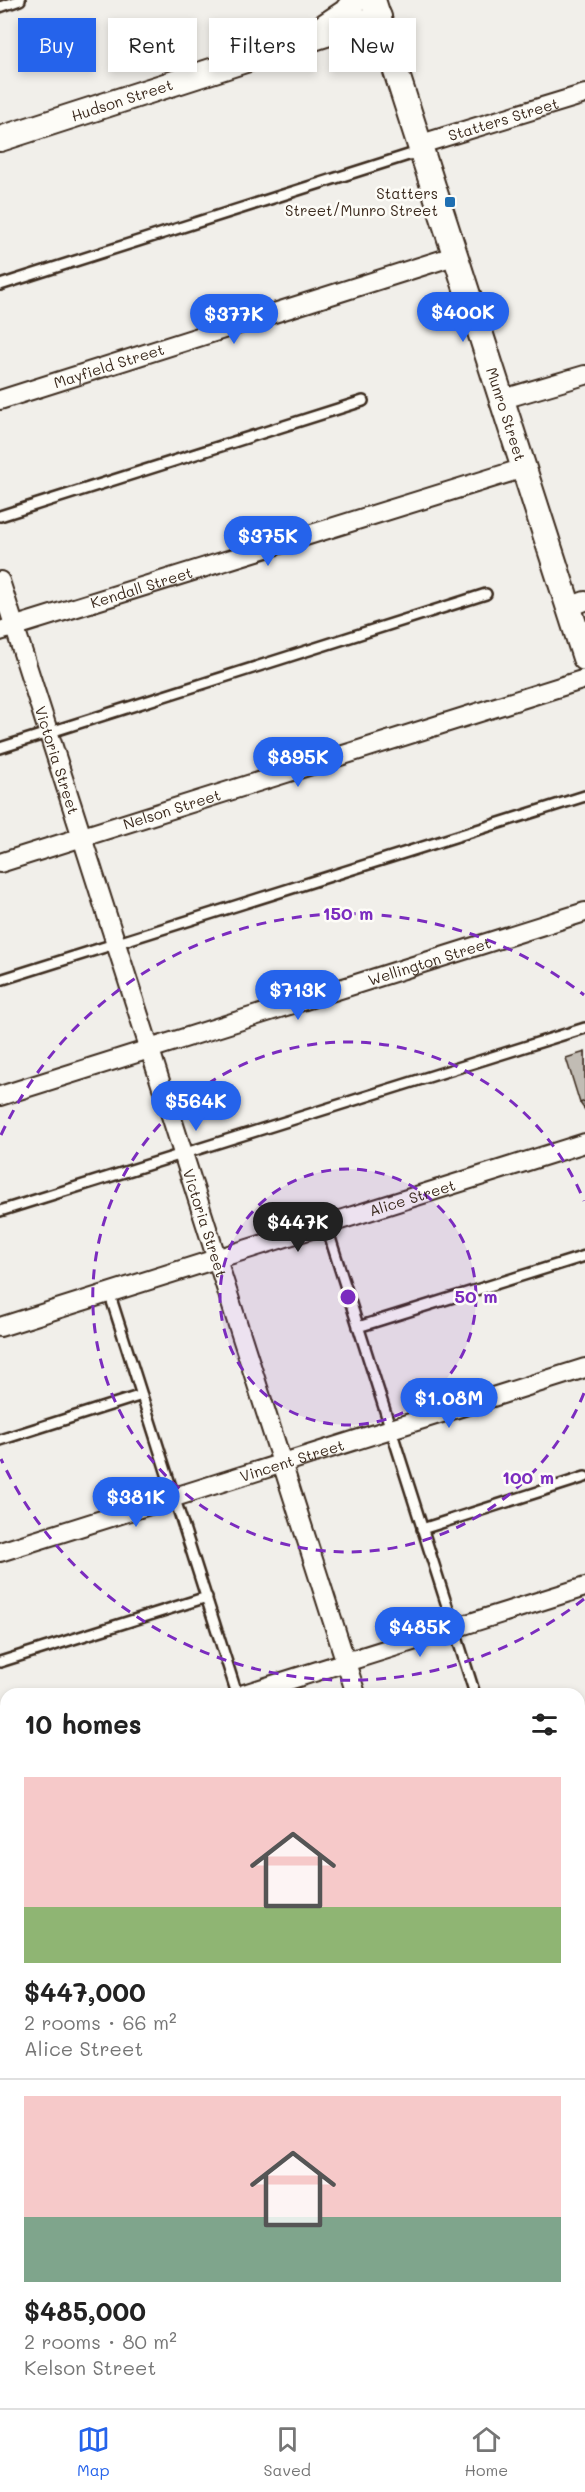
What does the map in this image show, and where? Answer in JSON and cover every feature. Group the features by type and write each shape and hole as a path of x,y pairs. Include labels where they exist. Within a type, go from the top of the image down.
{"street":[{"path":"317,32 346,12 355,0"},
{"name":"Hudson Street","path":"317,35 376,8"},
{"name":"Munro Street","path":"376,8 524,468 577,604 585,658"},
{"name":"Hudson Street","path":"0,139 209,72"},
{"name":"Statters Street","path":"422,147 585,94"},
{"name":"Mayfield Street","path":"0,400 457,255"},
{"path":"502,399 585,375"},
{"name":"Kendall Street","path":"7,629 524,468"},
{"name":"Victoria Street","path":"0,581 7,629 49,732 354,1688"},
{"name":"Nelson Street","path":"0,863 585,679"},
{"name":"Wellington Street","path":"0,1096 585,912"},
{"name":"Alice Street","path":"0,1327 585,1143"},
{"name":"Vincent Street","path":"0,1552 585,1368"},
{"path":"264,1688 585,1587"}],"lane":[{"path":"0,7 20,0"},
{"path":"0,285 422,147"},
{"path":"0,516 363,401"},
{"path":"0,748 486,594"},
{"path":"0,980 585,796"},
{"path":"0,1211 585,1028"},
{"path":"326,1225 473,1688"},
{"path":"358,1327 585,1256"},
{"path":"109,1292 235,1688"},
{"path":"0,1440 142,1395"},
{"path":"422,1529 585,1477"},
{"path":"0,1662 207,1597"}],"building":[{"path":"585,1052 585,1101 580,1103 566,1058"}],"place":[{"name":"Statters Street/Munro Street","path":"450,202"}]}
